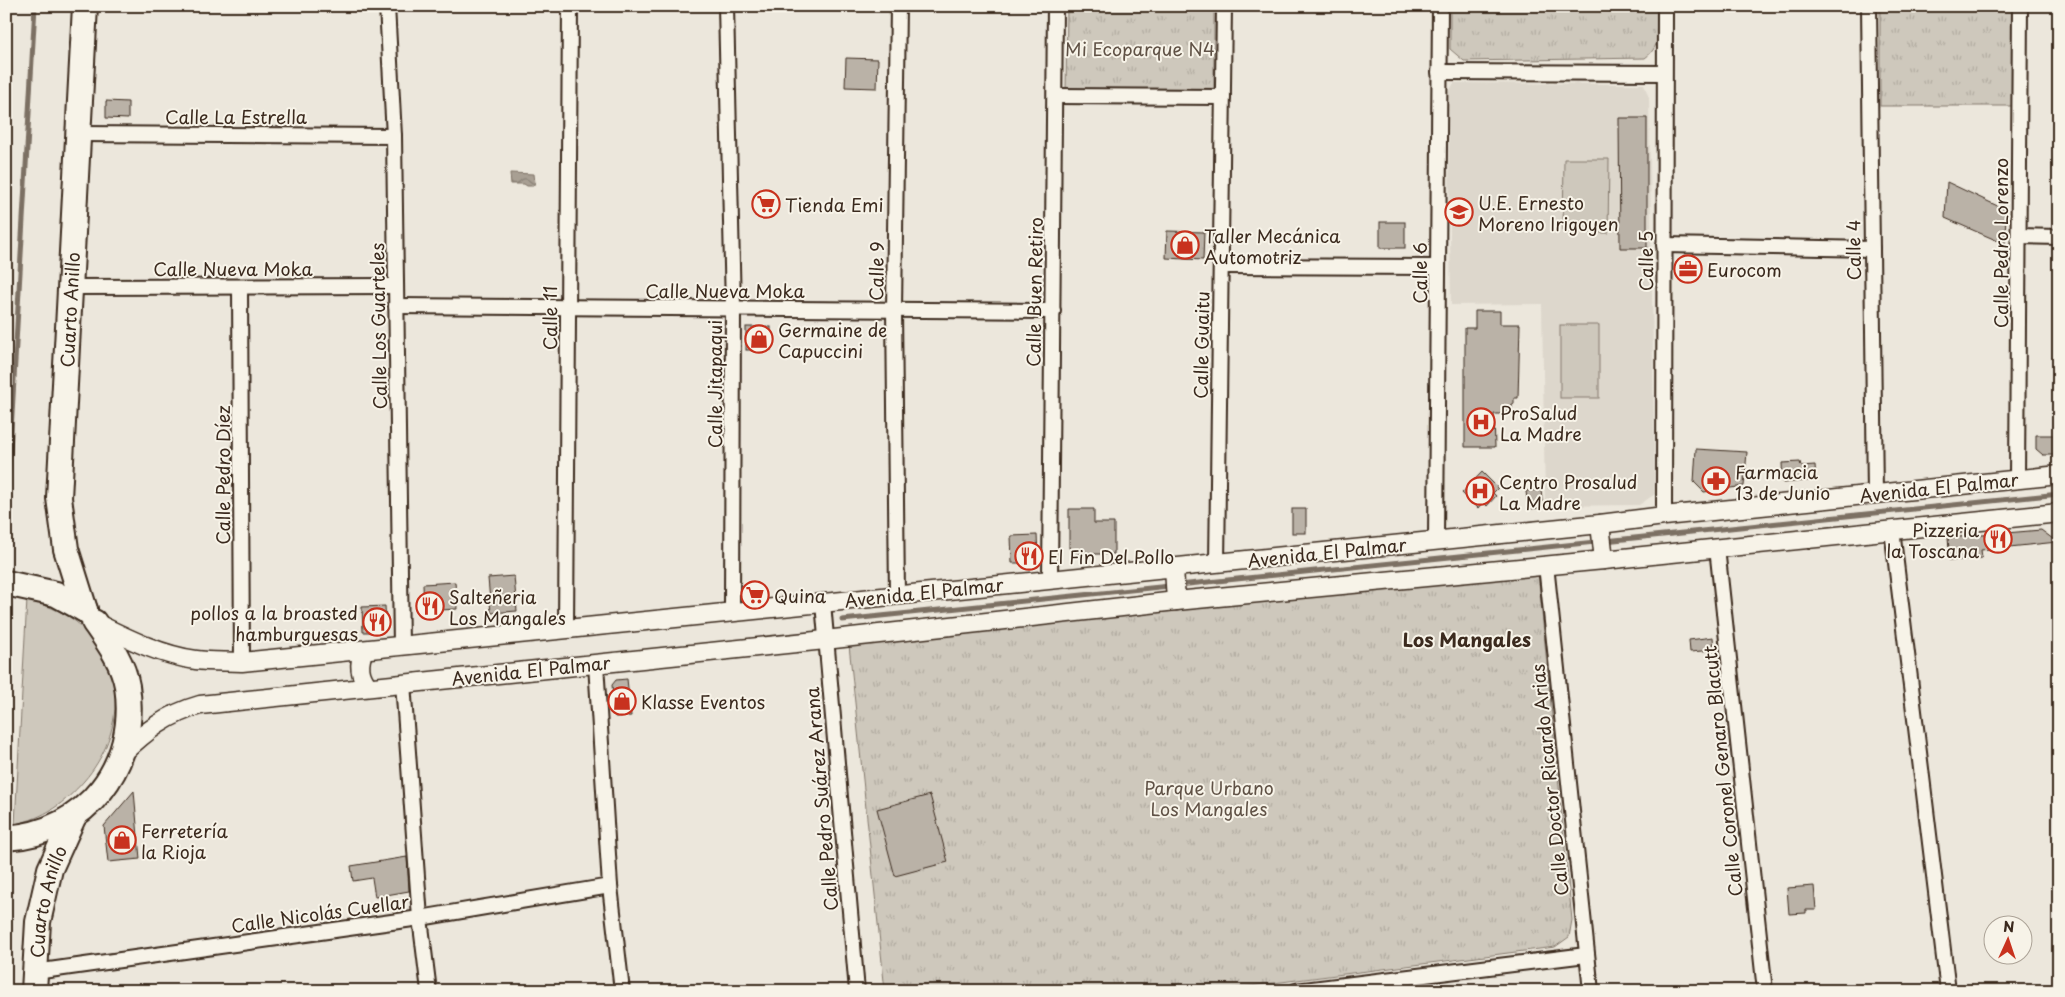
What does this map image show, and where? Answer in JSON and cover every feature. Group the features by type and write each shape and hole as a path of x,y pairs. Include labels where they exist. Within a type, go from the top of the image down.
{"highway":[{"name":"Cuarto Anillo","path":"85,6 59,498 66,549 90,616"},
{"path":"11,838 43,832 74,816 94,799 110,778 122,754 129,720 127,684 115,651 90,616 56,594 15,585"},
{"name":"Cuarto Anillo","path":"34,981 38,922 50,868 74,816"}],"street":[{"name":"Calle Los Guarteles","path":"387,6 394,136 402,646"},
{"name":"Calle 11","path":"566,630 570,6"},
{"name":"Calle Jitapaqui","path":"726,6 733,308 732,613"},
{"name":"Calle 9","path":"897,596 894,310 898,6"},
{"name":"Calle Buen Retiro","path":"1050,579 1055,6"},
{"name":"Calle Guaitu","path":"1217,564 1224,6"},
{"name":"Calle 6","path":"1436,541 1440,6"},
{"name":"Calle 5","path":"1664,6 1664,516"},
{"name":"Calle 4","path":"1869,6 1875,494"},
{"name":"Calle Pedro Lorenzo","path":"2017,479 2020,6"},
{"path":"1439,72 1664,73"},
{"path":"1054,96 1222,97"},
{"name":"Calle La Estrella","path":"78,134 394,136"},
{"path":"2018,236 2059,237"},
{"path":"1664,245 1872,250"},
{"path":"1220,266 1438,267"},
{"name":"Calle Nueva Moka","path":"70,287 396,286"},
{"name":"Calle Pedro Díez","path":"240,287 242,662"},
{"name":"Calle Nueva Moka","path":"396,306 1053,311"},
{"name":"Avenida El Palmar","path":"122,754 174,713 200,705 368,686 825,640 1175,584 1217,564 1436,541 1600,528 1664,516 2059,475"},
{"name":"Avenida El Palmar","path":"90,616 146,646 180,657 198,660 242,662 1050,579 1175,584 1546,565 1603,555 1717,548 2059,513"},
{"path":"1600,528 1603,555"},
{"path":"1892,530 1948,991"},
{"name":"Calle Coronel Genaro Blacutt","path":"1717,548 1765,991"},
{"name":"Calle Doctor Ricardo Arias","path":"1546,565 1591,991"},
{"name":"Calle Pedro Suárez Arana","path":"822,603 856,991"},
{"path":"364,650 360,665 361,673 368,686"},
{"path":"596,664 610,886 622,991"},
{"path":"403,683 420,918 429,991"},
{"name":"Calle Nicolás Cuellar","path":"34,981 610,886"},
{"path":"1296,991 1357,987 1586,954"}],"shaded area":[{"path":"1454,83 1644,84 1649,98 1655,494 1639,505 1545,506 1542,304 1451,305 1448,93"}],"green space":[{"name":"Mi Ecoparque N4","path":"1067,6 1214,6 1214,91 1066,91"},
{"path":"1450,6 1658,6 1659,28 1655,47 1645,58 1464,61 1450,49"},
{"path":"1880,6 2015,6 2015,106 1880,106"},
{"path":"1564,159 1609,159 1608,233 1563,232"},
{"path":"1560,325 1599,325 1599,398 1560,398"},
{"name":"Parque Urbano Los Mangales","path":"1538,572 1572,920 1569,937 1555,947 1211,991 885,991 849,645 1185,607"},
{"path":"27,599 64,614 75,621 92,638 105,657 112,677 115,698 114,720 108,742 98,762 84,781 61,803 45,814 15,824"}],"water":[{"path":"510,173 534,174 535,183 533,186 511,184"}],"building":[{"path":"846,58 878,59 877,88 845,87"},
{"path":"106,101 128,102 128,119 106,118"},
{"path":"1619,118 1647,118 1647,248 1620,248"},
{"path":"1947,182 2006,210 2005,244 1945,218"},
{"path":"1380,222 1405,222 1405,248 1380,248"},
{"name":"Taller Mecánica Automotriz","path":"1167,231 1204,232 1203,260 1166,258"},
{"path":"1475,311 1500,311 1500,324 1520,324 1518,398 1514,398 1512,414 1494,414 1495,447 1465,447 1465,328 1475,328"},
{"name":"Germaine de Capuccini","path":"746,327 771,327 771,350 746,350"},
{"path":"2036,435 2058,435 2058,455 2043,455 2036,449"},
{"path":"1696,449 1747,452 1744,486 1704,492 1694,482"},
{"path":"1800,462 1801,466 1815,465 1816,480 1783,483 1782,463"},
{"name":"Centro Prosalud La Madre","path":"1482,472 1498,488 1493,493 1496,496 1487,506 1483,502 1478,508 1462,493"},
{"path":"1541,490 1543,508 1528,509 1526,491"},
{"path":"1069,509 1094,509 1094,523 1114,523 1114,554 1079,554 1069,548"},
{"path":"1292,509 1306,509 1306,533 1292,533"},
{"path":"2041,530 2057,542 1981,550 1982,558 1950,561 1948,538"},
{"path":"1037,535 1038,557 1031,563 1012,563 1011,536"},
{"path":"514,576 517,611 491,613 488,578"},
{"path":"455,582 457,609 424,611 423,584"},
{"path":"385,606 386,625 377,632 363,632 362,607"},
{"path":"1713,637 1714,650 1690,652 1689,640"},
{"name":"Klasse Eventos","path":"627,679 631,716 615,717 612,685 616,680"},
{"name":"Ferretería la Rioja","path":"134,791 140,859 108,862 104,826"},
{"path":"930,795 948,862 895,876 877,809"},
{"path":"407,857 409,891 375,897 372,878 353,881 351,866"},
{"path":"1814,886 1816,910 1806,910 1806,913 1789,914 1787,888"}],"waterway":[{"path":"6,521 35,6"},
{"path":"842,620 2059,494"}],"place":[{"name":"Tienda Emi","path":"766,204"},
{"name":"U.E. Ernesto Moreno Irigoyen","path":"1459,212"},
{"name":"Taller Mecánica Automotriz","path":"1185,245"},
{"name":"Eurocom","path":"1688,269"},
{"name":"Germaine de Capuccini","path":"759,339"},
{"name":"ProSalud La Madre","path":"1481,422"},
{"name":"Farmacia 13 de Junio","path":"1716,481"},
{"name":"Centro Prosalud La Madre","path":"1480,491"},
{"name":"Pizzeria la Toscana","path":"1998,539"},
{"name":"El Fin Del Pollo","path":"1029,556"},
{"name":"Quina","path":"755,595"},
{"name":"Salteñeria Los Mangales","path":"430,606"},
{"name":"pollos a la broasted hamburguesas","path":"377,622"},
{"name":"Klasse Eventos","path":"622,701"},
{"name":"Ferretería la Rioja","path":"122,840"}],"district":[{"name":"Los Mangales","path":"1467,639"}]}
